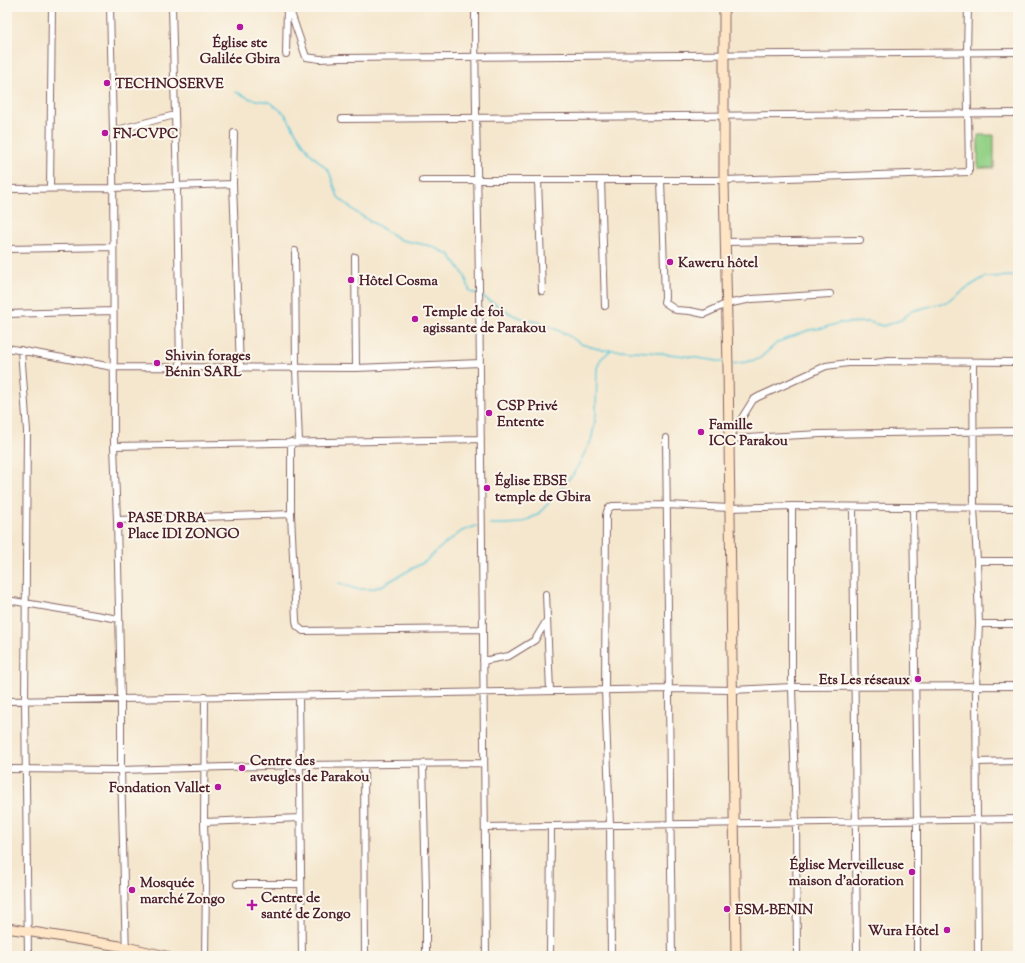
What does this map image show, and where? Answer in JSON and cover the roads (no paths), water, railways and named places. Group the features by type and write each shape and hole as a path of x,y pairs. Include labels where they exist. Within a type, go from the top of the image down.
{"street":[{"path":"50,188 52,7"},
{"path":"110,7 113,131 114,446 117,520 121,770 126,951"},
{"path":"172,7 180,368"},
{"path":"286,54 288,7"},
{"path":"288,7 306,57 320,59 475,56 1018,52"},
{"path":"475,7 486,956"},
{"path":"724,7 723,115 736,956"},
{"path":"423,180 724,180 969,172 966,52 968,7"},
{"path":"342,119 1018,113"},
{"path":"113,131 175,115"},
{"path":"234,133 234,184 240,368"},
{"path":"538,180 542,291"},
{"path":"601,180 605,306"},
{"path":"661,180 664,250 664,302 676,310 704,314 726,304 752,299 830,294"},
{"path":"7,189 112,188 234,184"},
{"path":"725,242 860,240"},
{"path":"7,249 113,248"},
{"path":"295,251 296,368 299,442"},
{"path":"355,257 356,368"},
{"path":"7,314 113,311"},
{"path":"7,348 113,367 356,368 480,364"},
{"path":"21,350 27,431 25,701 28,956"},
{"path":"729,439 753,400 826,366 848,363 875,363 888,361 1018,362"},
{"path":"973,362 974,508 979,624 976,686 978,956"},
{"path":"729,439 820,434 1018,432"},
{"path":"666,438 672,956"},
{"path":"114,446 481,439"},
{"path":"291,442 291,514 296,620 298,626 303,631 483,629"},
{"path":"611,956 610,825 604,690 606,515 608,509 612,506 667,505 730,508 792,506 1018,508"},
{"path":"792,506 792,687 796,822 797,956"},
{"path":"852,507 857,956"},
{"path":"913,507 917,821 917,956"},
{"path":"117,520 291,514"},
{"path":"977,561 1018,561"},
{"path":"546,594 550,691"},
{"path":"7,600 119,619"},
{"path":"483,661 509,656 535,640 547,620"},
{"path":"979,624 1018,624"},
{"path":"7,701 604,690 732,690 792,687 1018,686"},
{"path":"298,696 302,956"},
{"path":"205,698 205,956"},
{"path":"976,762 1018,762"},
{"path":"7,769 121,770 300,764 484,763"},
{"path":"364,764 365,956"},
{"path":"424,764 426,956"},
{"path":"204,822 300,818"},
{"path":"485,827 1018,819"},
{"path":"550,956 551,826"},
{"path":"237,884 301,884"},
{"path":"7,928 126,951 166,956"}],"waterway":[{"path":"236,92 251,99 270,102 285,114 310,153 329,171 338,197 357,213 401,240 431,246 450,255 465,276 470,292 477,294"},
{"path":"732,364 759,359 778,342 809,330 823,328 839,323 869,322 883,326 901,320 912,311 950,301 965,289 985,277 1018,276"},
{"path":"482,296 513,315 542,323 566,334 581,344 602,350 649,352 724,362"},
{"path":"490,524 521,523 537,515 574,473 591,441 596,414 597,368 601,359 611,350"},
{"path":"339,583 356,589 372,589 381,586 426,561 442,546 462,531 476,526"}],"place":[{"name":"Église ste Galilée Gbira","path":"240,27"},
{"name":"TECHNOSERVE","path":"107,83"},
{"name":"FN-CVPC","path":"105,133"},
{"name":"Kaweru hôtel","path":"670,262"},
{"name":"Hôtel Cosma","path":"351,280"},
{"name":"Temple de foi agissante de Parakou","path":"415,319"},
{"name":"Shivin forages Bénin SARL","path":"157,363"},
{"name":"CSP Privé Entente","path":"489,413"},
{"name":"Famille ICC Parakou","path":"701,432"},
{"name":"Église EBSE temple de Gbira","path":"487,488"},
{"name":"PASE DRBA Place IDI ZONGO","path":"120,525"},
{"name":"Ets Les réseaux","path":"918,679"},
{"name":"Centre des aveugles de Parakou","path":"242,768"},
{"name":"Fondation Vallet","path":"218,787"},
{"name":"Église Merveilleuse maison d'adoration","path":"912,872"},
{"name":"Mosquée marché Zongo","path":"132,890"},
{"name":"Centre de santé de Zongo","path":"252,905"},
{"name":"ESM-BENIN","path":"727,909"},
{"name":"Wura Hôtel","path":"947,930"}]}
